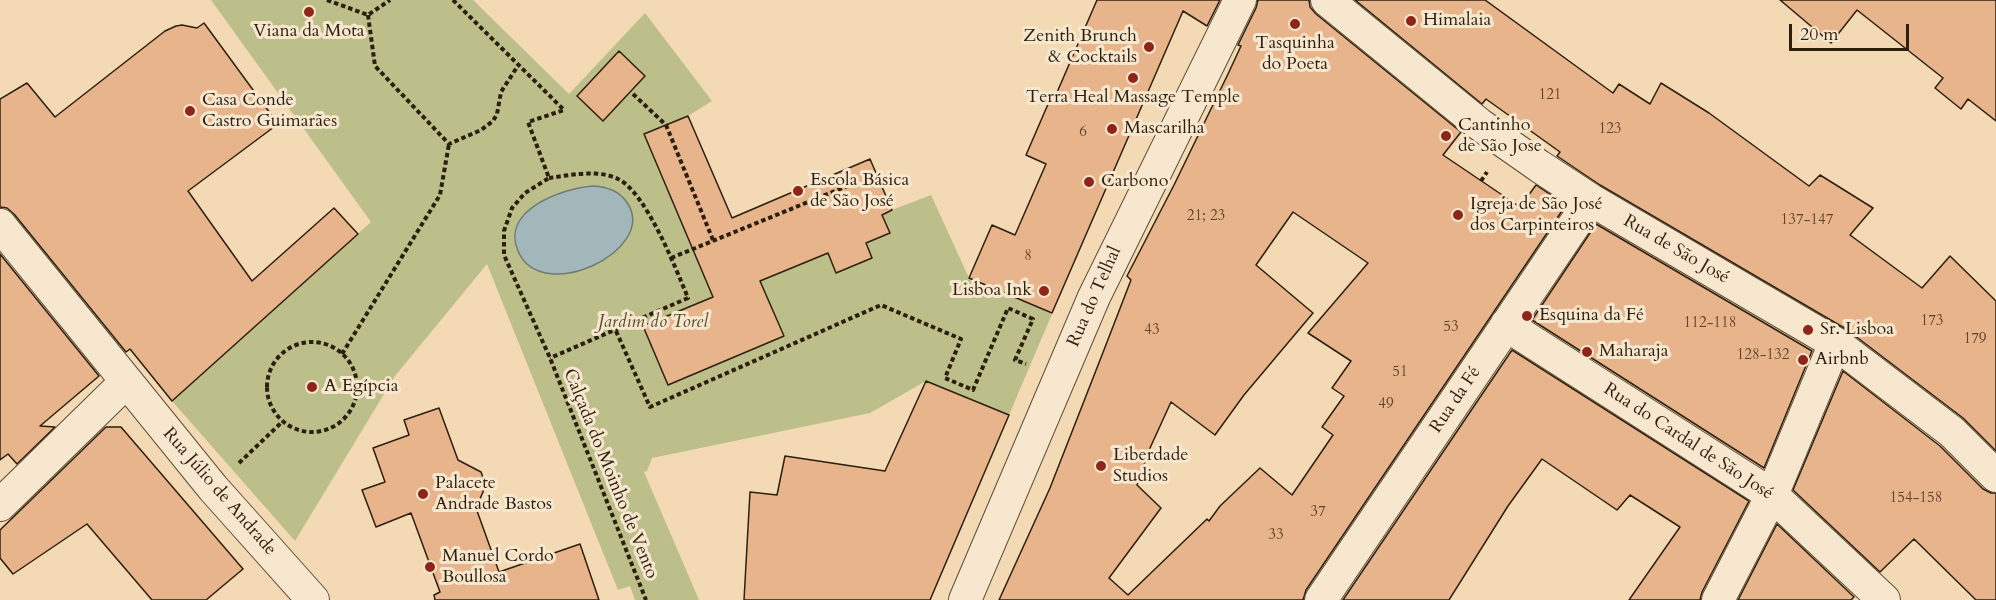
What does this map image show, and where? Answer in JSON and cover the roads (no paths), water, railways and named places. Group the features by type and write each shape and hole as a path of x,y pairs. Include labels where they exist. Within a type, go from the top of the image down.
{"street":[{"name":"Rua do Telhal","path":"965,600 1094,297 1240,0"},
{"name":"Rua de São José","path":"1328,0 1479,124 1591,200 1835,343 1952,432 1996,476"},
{"name":"Rua da Fé","path":"1321,600 1591,200"},
{"name":"Rua Júlio de Andrade","path":"0,225 213,488 313,600"},
{"name":"Rua do Cardal de São José","path":"1506,325 1772,495 1884,600"},
{"path":"1718,600 1772,495 1835,343"},
{"path":"3,494 126,382"}],"place":[{"name":"Viana da Mota","path":"309,12"},
{"name":"Himalaia","path":"1411,21"},
{"name":"Tasquinha do Poeta","path":"1295,24"},
{"name":"Zenith Brunch & Cocktails","path":"1149,47"},
{"name":"Terra Heal Massage Temple","path":"1133,78"},
{"name":"Casa Conde Castro Guimarães","path":"190,111"},
{"name":"Mascarilha","path":"1112,129"},
{"name":"Cantinho de São Jose","path":"1446,136"},
{"name":"Carbono","path":"1089,182"},
{"name":"Escola Básica de São José","path":"798,191"},
{"name":"Igreja de São José dos Carpinteiros","path":"1458,215"},
{"name":"Lisboa Ink","path":"1044,291"},
{"name":"Esquina da Fé","path":"1527,316"},
{"name":"Sr. Lisboa","path":"1808,330"},
{"name":"Maharaja","path":"1587,352"},
{"name":"Airbnb","path":"1803,360"},
{"name":"A Egípcia","path":"312,387"},
{"name":"Liberdade Studios","path":"1101,466"},
{"name":"Palacete Andrade Bastos","path":"423,494"},
{"name":"Manuel Cordo Boullosa","path":"430,567"}],"park label":[{"name":"Jardim do Torel","path":"653,323"}]}
